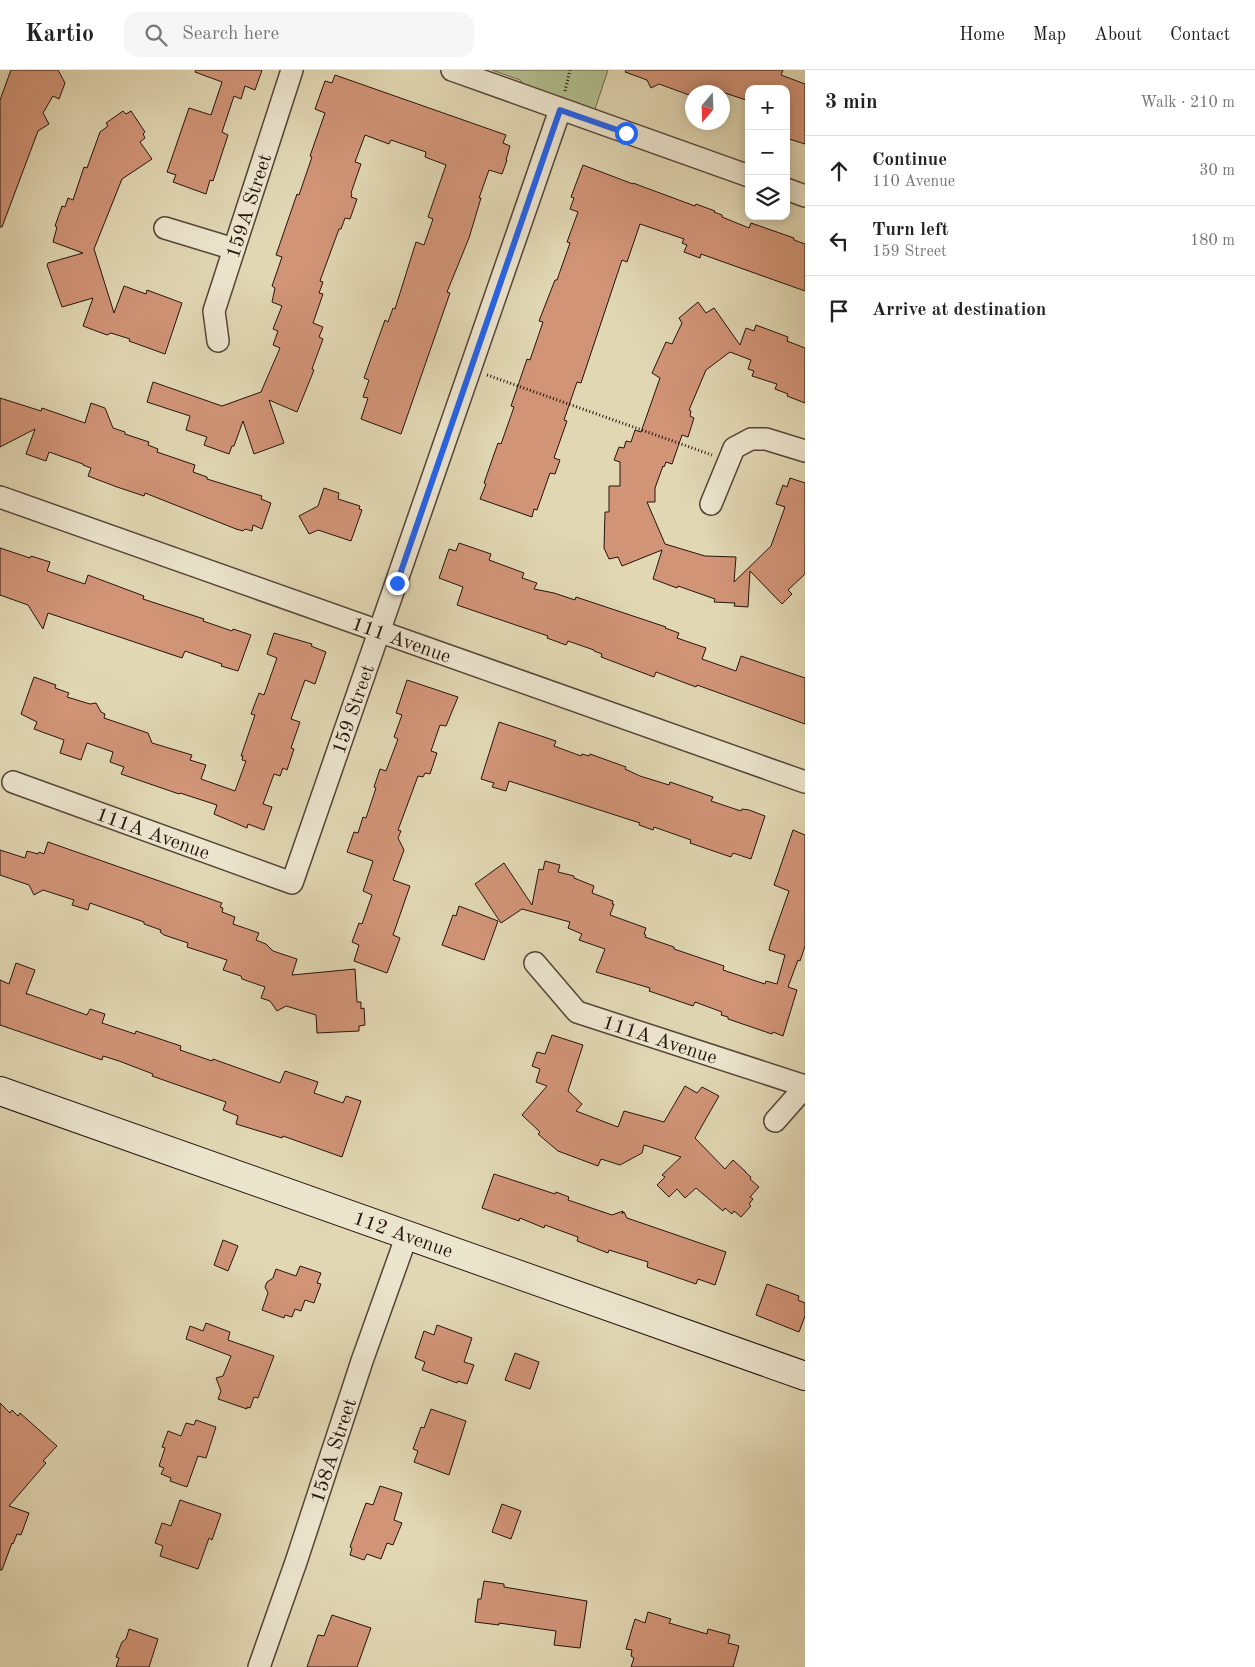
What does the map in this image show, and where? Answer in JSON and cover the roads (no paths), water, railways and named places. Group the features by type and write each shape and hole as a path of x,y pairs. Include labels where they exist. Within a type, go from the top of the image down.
{"street":[{"name":"159A Street","path":"218,341 214,311 292,70"},
{"path":"452,70 562,101 747,175"},
{"name":"159 Street","path":"292,883 562,101"},
{"path":"790,190 805,196"},
{"path":"165,228 234,249"},
{"path":"711,504 734,448 751,439 766,439 805,451"},
{"name":"111 Avenue","path":"0,496 805,782"},
{"name":"111A Avenue","path":"13,782 292,883"},
{"name":"111A Avenue","path":"535,963 577,1012 805,1087"},
{"path":"775,1121 805,1087"},
{"name":"112 Avenue","path":"0,1090 805,1376"},
{"name":"158A Street","path":"259,1667 296,1562 362,1361 407,1235"}]}
